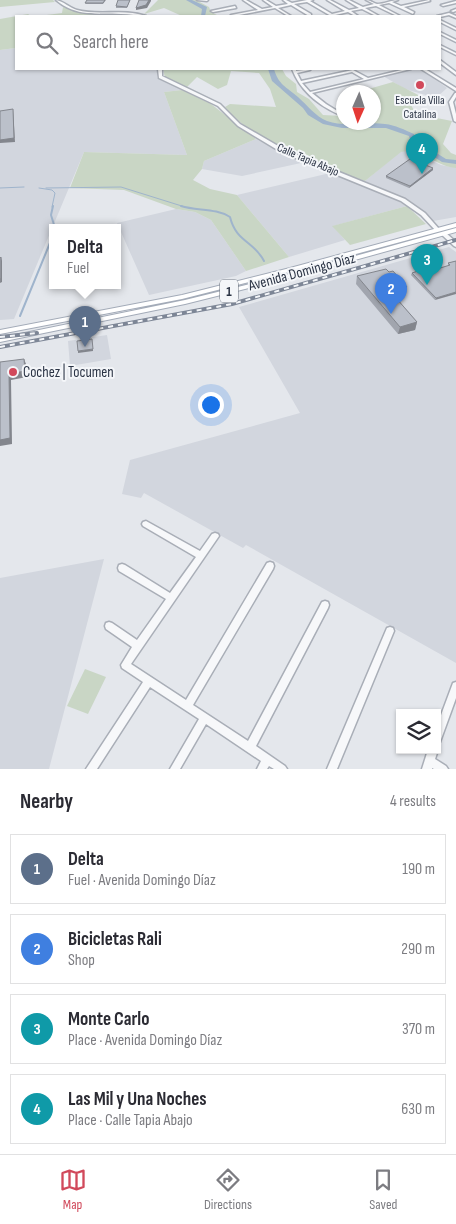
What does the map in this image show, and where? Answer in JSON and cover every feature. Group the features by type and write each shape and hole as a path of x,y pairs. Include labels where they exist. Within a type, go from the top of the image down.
{"main road":[{"name":"Avenida Domingo Díaz","path":"0,340 200,298 295,275 441,232 456,225"},
{"name":"Avenida Domingo Díaz","path":"0,332 182,297 441,232 456,230"}],"street":[{"path":"57,0 64,6 78,11 131,15"},
{"path":"198,0 206,0"},
{"path":"244,0 264,13"},
{"path":"264,0 288,15"},
{"path":"284,0 310,15"},
{"path":"235,15 308,0 331,15"},
{"path":"328,0 355,15"},
{"path":"347,0 376,15"},
{"path":"367,0 397,15"},
{"path":"336,15 398,0"},
{"path":"389,1 413,12"},
{"path":"402,7 429,1"},
{"path":"443,5 456,1"},
{"path":"212,9 228,3 244,13"},
{"path":"212,9 235,7"},
{"path":"441,16 448,14 456,18"},
{"path":"441,22 456,29"},
{"path":"441,34 456,43"},
{"path":"441,47 456,43"},
{"path":"441,47 456,54"},
{"path":"441,62 456,74"},
{"name":"Calle Tapia Abajo","path":"160,70 159,76 162,79 219,105 234,121 252,134 292,156 375,186 403,200 423,214 441,232"},
{"path":"309,93 406,70"},
{"path":"425,70 456,90"},
{"path":"295,71 300,82 309,93 336,113"},
{"path":"300,82 353,71 367,79"},
{"path":"456,94 450,102 456,121"},
{"path":"441,232 456,244"},
{"path":"146,524 201,556"},
{"path":"216,536 124,665 282,769"},
{"path":"186,706 270,566"},
{"path":"122,568 171,598"},
{"path":"250,747 325,605"},
{"path":"109,626 138,646"},
{"path":"332,769 390,630"},
{"path":"91,769 148,682"},
{"path":"441,729 455,693"},
{"path":"175,769 205,718"},
{"path":"262,769 267,759"},
{"path":"428,765 443,769"}],"shaded area":[{"path":"15,48 15,70 157,70 157,78 182,90 164,92 187,155 84,152 54,224 49,224 49,236 14,319 0,320 0,50"},
{"name":"Escuela Villa Catalina","path":"410,70 421,70 447,88 436,98 405,89 383,76"},
{"path":"256,139 301,163 242,176 202,169 204,161"},
{"path":"409,150 441,165 456,168 456,217 433,221 410,201 365,181 401,151"},
{"path":"330,173 381,192 407,206 333,226 345,240 289,257 237,195"},
{"path":"176,209 195,212 211,220 246,271 236,276 149,295 121,232 121,224 117,223"},
{"path":"449,247 456,252 456,663 246,545 243,548 144,493 141,498 122,494 130,460 300,413 239,307"},
{"path":"107,335 111,359 70,366 68,341"},
{"path":"104,559 49,769 0,769 0,578"}],"green space":[{"path":"0,0 53,0 55,2 0,7"},
{"path":"158,0 196,0 209,7 211,12 217,15 180,15 164,8 144,14"},
{"path":"63,7 86,13 122,15 47,15 62,13"},
{"path":"15,16 15,48 0,50 0,19"},
{"path":"163,70 283,70 286,76 296,84 297,92 309,99 323,115 336,116 336,130 381,130 381,85 393,82 424,98 411,105 416,114 452,121 443,144 451,153 456,155 456,168 449,167 414,152 401,152 365,181 290,153 272,144 239,121 225,107 230,104 276,107 270,89 259,73 231,71 227,85 218,89 197,77 186,88 165,78"},
{"path":"182,90 211,104 256,139 204,161 202,169 193,180 210,189 237,195 289,257 246,271 211,220 195,212 176,209 124,190 70,188 84,152 187,155 164,92"},
{"path":"407,206 426,224 350,245 332,226"},
{"path":"85,669 106,677 88,714 67,706"}],"building":[{"path":"87,0 105,0 103,3 85,3"},
{"path":"118,0 130,0 127,7 116,6"},
{"path":"139,0 149,0 146,5 136,8"},
{"path":"13,109 14,138 0,140 0,111"},
{"path":"410,159 433,168 410,186 386,176"},
{"path":"0,258 1,279 0,279"},
{"path":"456,261 456,292 436,298 412,273 421,270 424,273 450,265 448,263"},
{"path":"386,269 389,272 393,271 407,287 390,291 417,322 400,327 357,276"},
{"path":"92,339 93,349 78,351 77,341"},
{"path":"24,359 25,371 9,374 10,438 0,440 0,362"}],"waterway":[{"path":"188,0 205,8 203,15"},
{"path":"271,70 274,80 306,107 307,111 325,122 342,126 386,126 412,135 413,141 444,161 456,162"},
{"path":"0,188 24,187"},
{"path":"46,188 121,187 185,207"},
{"path":"39,188 52,190 55,193 52,207"},
{"path":"53,206 51,215 54,224"},
{"path":"181,206 219,212 230,217 236,232 260,254 264,261"},
{"path":"20,316 49,245"}],"railway":[{"path":"0,347 232,304 456,240"},
{"path":"0,337 37,333"}],"place":[{"name":"Escuela Villa Catalina","path":"420,85"},
{"name":"Las Mil y Una Noches","path":"422,174"},
{"name":"Monte Carlo","path":"427,285"},
{"name":"Bicicletas Rali","path":"391,314"},
{"name":"Delta","path":"85,347"},
{"name":"Cochez | Tocumen","path":"13,372"}]}
